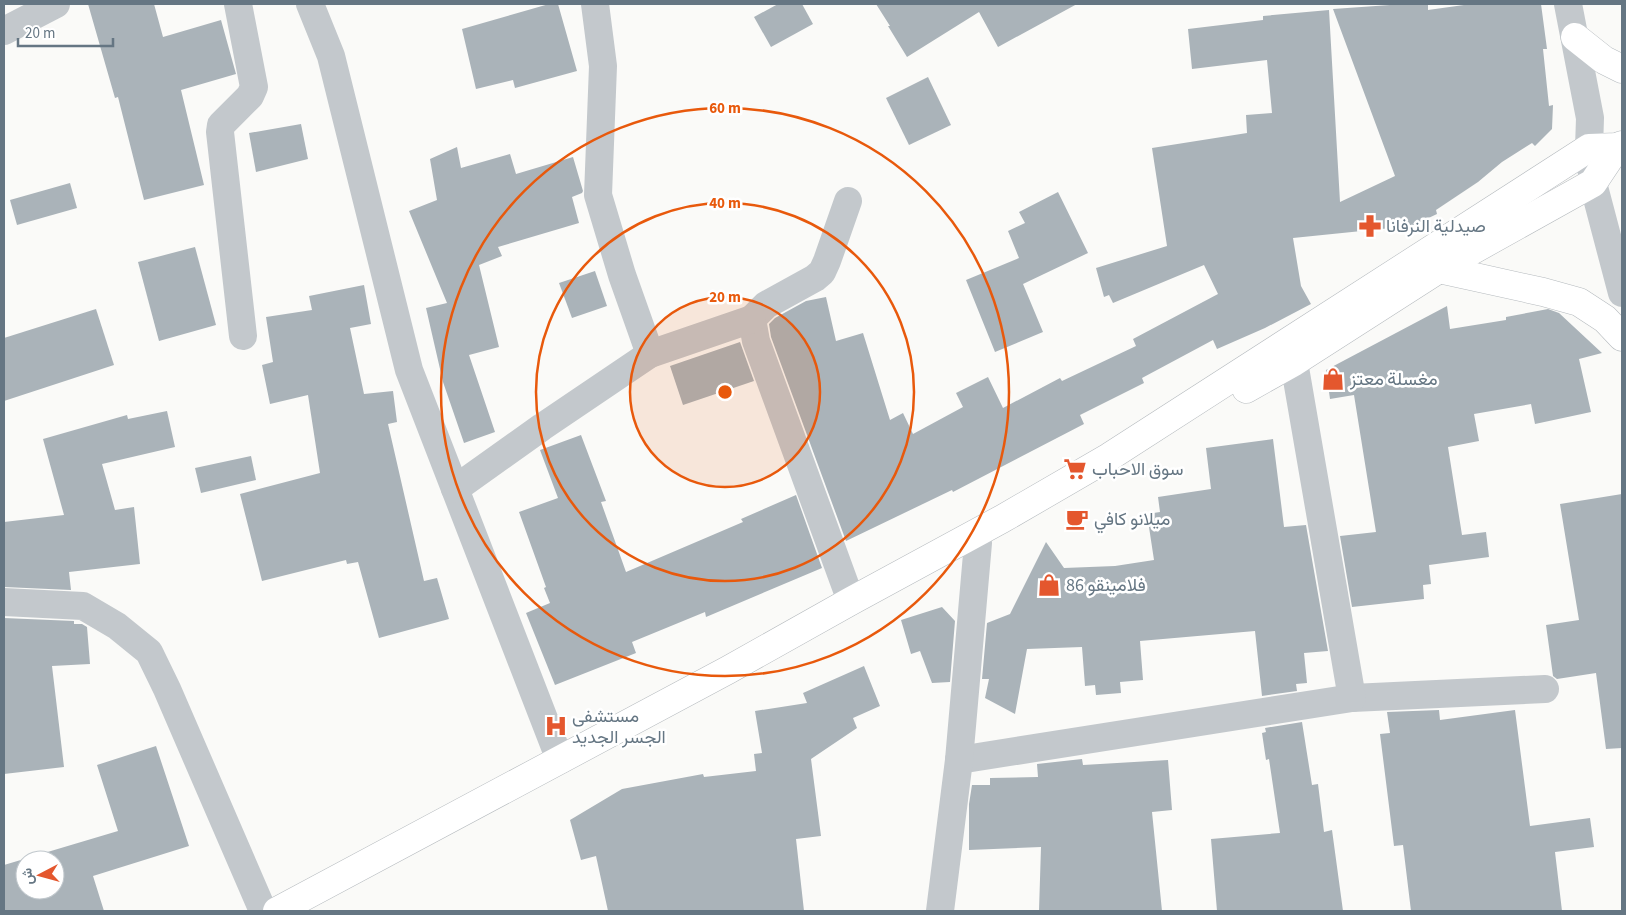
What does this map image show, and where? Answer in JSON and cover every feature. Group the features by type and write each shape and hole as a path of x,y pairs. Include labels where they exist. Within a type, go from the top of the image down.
{"main road":[{"path":"1575,37 1604,60 1622,69"},
{"path":"301,911 731,673 850,601 1002,519 1109,457 1589,148 1620,146"},
{"path":"277,911 560,760 731,673 978,543 1294,362 1439,269 1593,183 1620,146"},
{"path":"1439,269 1579,302 1605,319 1622,337"}],"street":[{"path":"4,31 56,4"},
{"path":"238,4 254,87 250,96 221,125 220,132 243,336"},
{"path":"310,4 331,56 409,370 560,760"},
{"path":"595,4 603,66 598,195 622,275 650,354"},
{"path":"1568,4 1590,118 1589,148 1593,183 1622,293"},
{"path":"455,489 650,354 752,319 766,305 815,278 822,272 828,261 848,201"},
{"path":"752,319 756,341 850,601"},
{"path":"1294,362 1352,698"},
{"path":"940,911 959,760 978,543"},
{"path":"4,602 83,606 117,626 149,652 167,689 263,911"},
{"path":"959,760 1352,698 1545,689"}],"building":[{"path":"88,4 154,4 163,37 221,20 236,74 181,90 204,185 144,200 118,97 115,98"},
{"path":"549,4 558,4 577,71 515,88 513,80 476,89 462,29"},
{"path":"778,4 802,4 813,24 771,47 754,17"},
{"path":"876,4 1077,4 998,47 979,12 907,57"},
{"path":"1428,4 1428,10 1471,4 1541,4 1547,49 1543,49 1549,106 1553,105 1552,129 1535,146 1532,143 1502,162 1478,182 1436,210 1437,214 1403,230 1401,227 1293,238 1301,286 1311,304 1265,328 1217,349 1213,340 1142,378 1144,383 1080,415 1084,424 953,492 952,490 846,541 771,337 769,324 775,318 806,301 826,297 836,341 863,333 890,420 903,413 913,434 963,407 956,393 988,377 1003,408 1060,378 1062,381 1136,346 1133,339 1218,294 1204,265 1113,303 1109,295 1104,297 1096,268 1167,246 1152,148 1247,133 1246,115 1272,113 1267,60 1192,69 1188,29 1263,20 1263,16 1329,10 1340,202 1395,176 1333,9"},
{"path":"928,77 951,125 909,145 886,98"},
{"path":"301,124 308,159 256,172 249,133"},
{"path":"457,147 461,168 510,154 516,174 573,157 583,191 572,197 579,223 498,247 502,256 479,265 499,347 469,355 495,432 464,443 443,382 426,308 447,303 409,211 437,200 430,159"},
{"path":"70,183 77,208 17,225 10,200"},
{"path":"1058,192 1088,253 1023,284 1043,332 995,352 966,280 1019,258 1008,231 1025,223 1019,212"},
{"path":"195,247 216,325 159,341 138,262"},
{"path":"595,271 607,306 572,318 559,283"},
{"path":"364,285 371,324 350,328 364,394 393,391 397,422 388,424 424,581 437,578 449,619 379,638 358,562 347,564 346,560 262,581 240,494 320,473 308,395 270,404 262,365 273,362 266,317 312,310 309,296"},
{"path":"1447,306 1450,329 1506,320 1506,317 1548,309 1559,313 1602,353 1579,359 1591,412 1535,424 1531,404 1474,414 1479,441 1448,447 1462,535 1486,532 1489,557 1429,565 1431,584 1423,585 1424,599 1352,607 1340,536 1376,532 1354,395 1330,399 1326,370"},
{"path":"96,309 114,365 4,401 4,338"},
{"path":"740,342 754,381 683,405 670,366"},
{"path":"167,411 175,447 102,464 115,510 134,507 140,564 69,572 71,590 4,587 4,522 64,515 43,439 127,415 128,419"},
{"path":"581,435 606,501 601,502 626,572 743,522 741,519 796,495 822,568 706,617 705,612 632,642 636,653 555,685 526,613 550,603 519,512 558,498 540,450"},
{"path":"1273,439 1284,527 1306,525 1328,651 1304,653 1307,683 1296,684 1297,691 1262,696 1255,631 1140,641 1143,680 1120,682 1121,693 1096,695 1095,685 1085,686 1082,647 1027,649 1015,714 985,698 989,679 982,679 987,623 1010,614 1046,542 1064,568 1115,566 1154,560 1147,514 1160,512 1158,497 1211,489 1206,448"},
{"path":"251,456 256,480 201,493 195,468"},
{"path":"1622,494 1622,748 1606,749 1596,673 1557,679 1553,676 1546,625 1579,620 1560,504"},
{"path":"942,607 955,621 950,682 932,683 920,651 911,654 901,620"},
{"path":"4,618 74,621 74,624 82,624 87,627 90,664 52,666 64,767 4,774"},
{"path":"864,666 880,706 853,718 857,728 811,759 821,836 796,839 804,911 608,911 596,856 581,860 570,820 622,789 703,774 704,777 756,771 754,754 762,753 755,711 807,703 803,693"},
{"path":"1439,710 1440,720 1515,710 1530,826 1590,818 1594,847 1555,852 1562,911 1411,911 1403,845 1394,846 1380,734 1390,733 1387,712"},
{"path":"1302,722 1312,785 1318,784 1324,832 1332,830 1343,911 1217,911 1211,839 1280,833 1269,759 1266,760 1262,733 1266,732 1265,728"},
{"path":"156,746 189,846 93,876 104,911 4,911 4,865 15,862 15,900 65,900 65,850 54,850 118,831 97,765"},
{"path":"1082,759 1083,765 1168,760 1172,810 1152,812 1162,911 1039,911 1041,847 969,850 969,804 972,785 990,785 990,778 1038,777 1037,764"}],"place":[{"name":"صيدلية النرفانا","path":"1370,226"},
{"name":"مغسلة معتز","path":"1333,379"},
{"name":"سوق الاحباب","path":"1075,469"},
{"name":"ميلانو كافي","path":"1077,519"},
{"name":"فلامينقو 86","path":"1049,585"},
{"name":"مستشفى الجسر الجديد","path":"556,726"}]}
